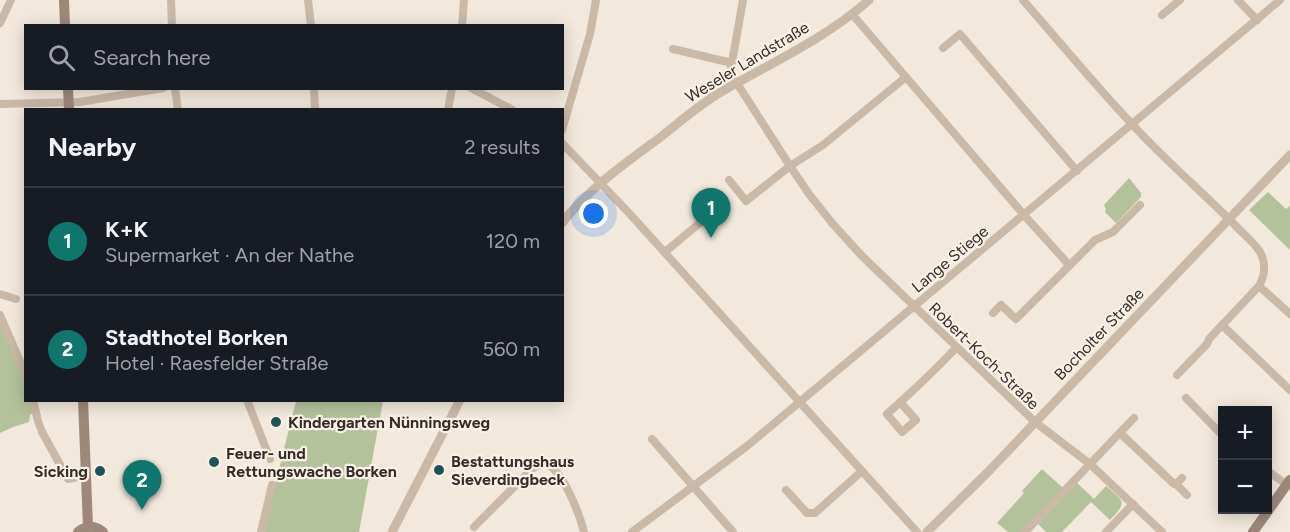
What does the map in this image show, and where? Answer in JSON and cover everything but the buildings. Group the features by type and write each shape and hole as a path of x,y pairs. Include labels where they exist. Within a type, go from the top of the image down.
{"main road":[{"path":"64,0 65,24"},
{"path":"68,90 69,106"},
{"path":"83,402 86,475 83,529 97,528 103,532"},
{"path":"1253,532 1288,483"}],"street":[{"path":"0,23 11,0"},
{"path":"171,0 172,24"},
{"path":"308,0 311,24"},
{"path":"462,24 464,0"},
{"path":"564,123 590,34 596,0"},
{"path":"673,49 732,63 743,0"},
{"name":"Weseler Landstraße","path":"564,221 601,183 704,104 793,52 852,14 869,0"},
{"path":"1023,0 1132,125 1260,252 1264,271 1259,286 1178,375"},
{"path":"1162,15 1180,0"},
{"path":"1238,0 1257,20"},
{"name":"Lange Stiege","path":"632,532 747,446 1280,0"},
{"path":"852,14 1024,215 1070,265"},
{"path":"943,48 960,34 1077,171"},
{"name":"Robert-Koch-Straße","path":"732,63 731,71 737,83 790,166 832,223 861,255 1035,423 1090,464 1162,532"},
{"path":"729,180 746,201 790,166 823,145 906,77"},
{"path":"0,104 69,106 80,102 151,90"},
{"path":"175,90 178,108"},
{"path":"314,90 315,108"},
{"path":"448,108 452,90"},
{"path":"475,90 509,108"},
{"path":"564,145 665,252 916,532"},
{"name":"Bocholter Straße","path":"927,532 986,474 1229,219 1288,162"},
{"path":"993,313 1001,305 1016,319 1095,240 1113,232 1140,205"},
{"path":"665,252 708,216"},
{"path":"1259,286 1290,314"},
{"path":"0,294 16,298"},
{"path":"0,315 24,370"},
{"path":"1222,325 1290,390"},
{"path":"900,402 957,347"},
{"path":"1186,398 1218,431"},
{"path":"33,402 42,432 68,479 86,475"},
{"path":"248,402 270,459"},
{"path":"392,532 459,402"},
{"path":"1025,532 1134,418"},
{"path":"1120,434 1179,481 1187,495"},
{"path":"651,439 733,532"},
{"path":"474,527 531,470 537,465 544,464 550,466 564,482 571,494 584,532"},
{"path":"786,490 807,513 815,513 862,471"},
{"path":"1272,473 1288,483"},
{"path":"261,532 272,485"},
{"path":"1106,532 1132,504"}],"green space":[{"path":"1129,178 1141,193 1141,197 1116,223 1105,212 1104,205"},
{"path":"1268,192 1286,209 1290,206 1290,250 1249,210"},
{"path":"0,320 24,380 24,402 31,402 34,413 30,415 29,422 0,433"},
{"path":"296,402 383,402 359,532 265,532"},
{"path":"1042,469 1063,488 1021,532 1008,532 997,523"},
{"path":"1077,483 1094,499 1106,486 1122,502 1120,509 1110,520 1091,502 1062,532 1046,532 1038,524"}],"place":[{"name":"K+K","path":"711,238"},
{"name":"Kindergarten Nünningsweg","path":"276,422"},
{"name":"Feuer- und Rettungswache Borken","path":"214,462"},
{"name":"Bestattungshaus Sieverdingbeck","path":"439,470"},
{"name":"Sicking","path":"100,471"},
{"name":"Stadthotel Borken","path":"142,510"}]}
